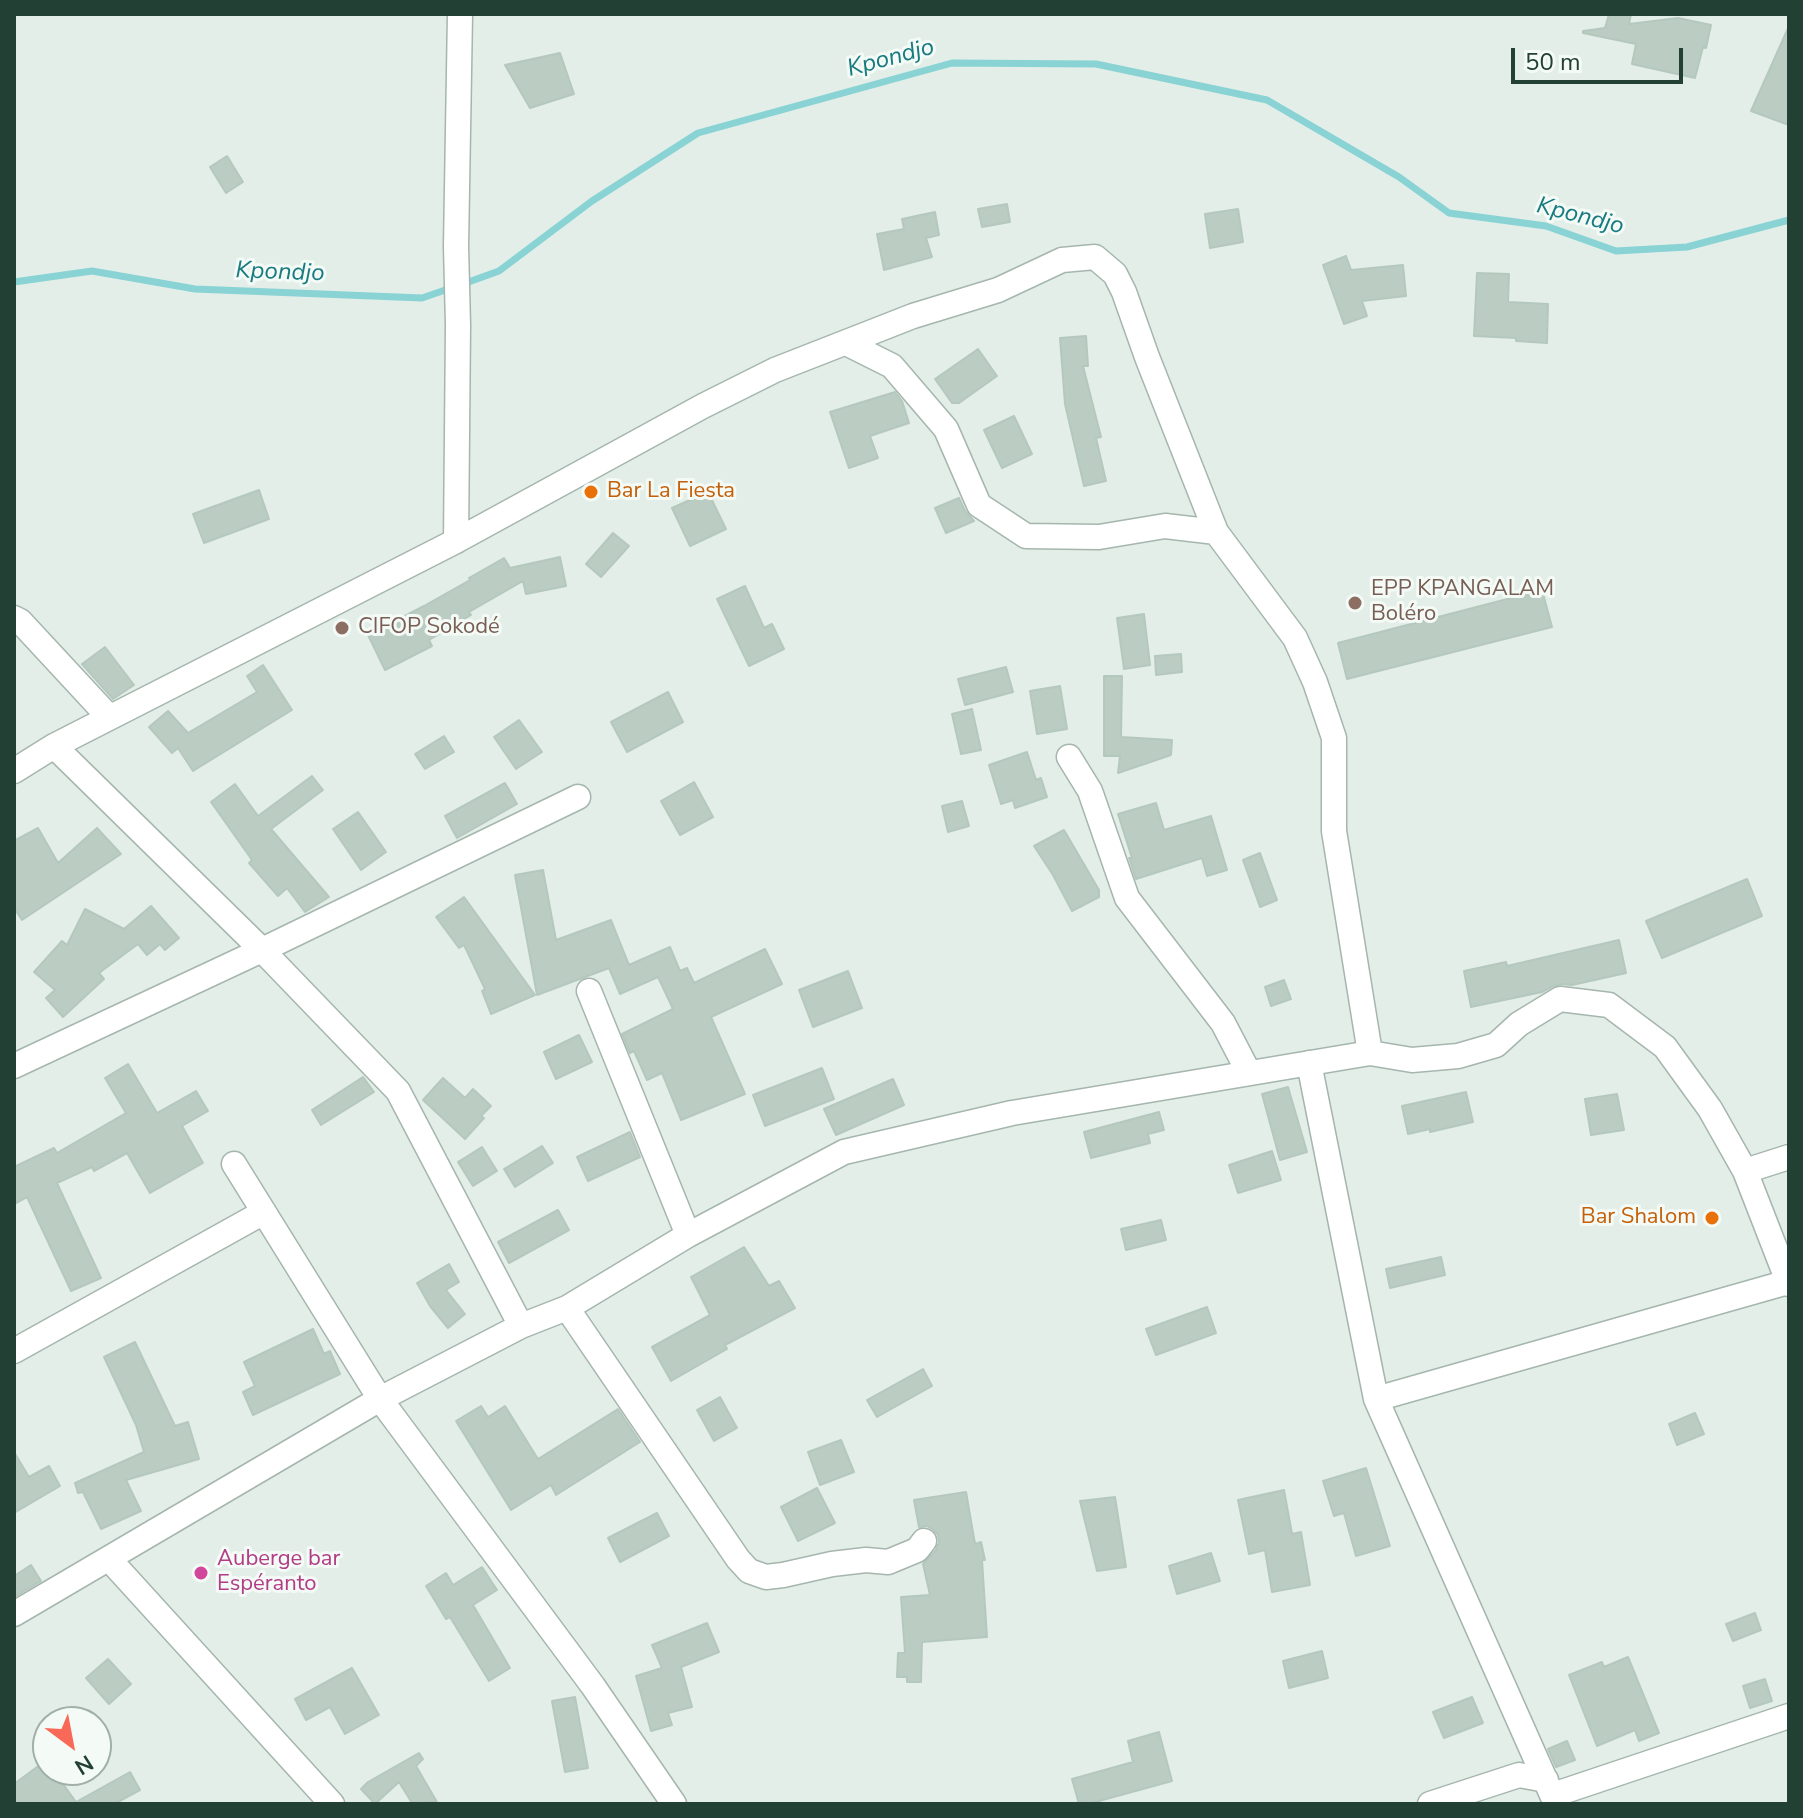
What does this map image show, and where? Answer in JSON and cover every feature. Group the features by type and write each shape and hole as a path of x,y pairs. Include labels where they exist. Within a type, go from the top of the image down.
{"street":[{"path":"456,541 460,14"},
{"path":"14,771 109,717 456,541 775,370 913,316 998,290 1062,260 1095,257 1115,274 1124,292 1216,532 1295,638 1315,682 1334,738 1334,831 1370,1053"},
{"path":"846,343 892,366 946,429 979,505 1026,536 1099,537 1165,526 1216,532"},
{"path":"14,618 109,717"},
{"path":"54,746 262,950 398,1091 521,1326"},
{"path":"1069,757 1090,791 1127,898 1223,1023 1249,1073"},
{"path":"14,1066 578,797"},
{"path":"589,991 688,1235"},
{"path":"14,1614 380,1399 521,1326 567,1308 688,1235 844,1152 1012,1113 1370,1053 1412,1060 1458,1056 1496,1045 1519,1024 1560,999 1609,1005 1665,1047 1710,1109 1745,1171 1788,1283 1376,1399"},
{"path":"1309,1063 1376,1399 1552,1793"},
{"path":"1745,1171 1789,1157"},
{"path":"234,1164 380,1399 593,1686 674,1804"},
{"path":"14,1351 264,1212"},
{"path":"567,1308 749,1571 766,1577 832,1564 866,1560 888,1562 917,1550 924,1541"},
{"path":"109,1559 332,1804"},
{"path":"1430,1804 1519,1775 1552,1793 1789,1716"}],"building":[{"path":"1609,14 1631,14 1629,24 1678,18 1711,25 1695,78 1632,64 1636,44 1583,33 1605,28"},
{"path":"1789,26 1789,125 1751,111"},
{"path":"560,53 574,94 530,108 505,65"},
{"path":"227,156 243,182 226,193 210,167"},
{"path":"1007,204 1010,222 982,227 978,209"},
{"path":"1238,209 1243,242 1210,248 1205,214"},
{"path":"935,212 939,235 926,238 932,257 884,270 877,234 904,229 902,219"},
{"path":"1346,256 1351,270 1403,265 1406,296 1362,301 1367,316 1344,324 1323,265"},
{"path":"1477,273 1509,274 1508,302 1548,304 1547,343 1474,336"},
{"path":"1086,336 1088,366 1083,366 1101,437 1096,438 1106,481 1084,486 1065,404 1060,338"},
{"path":"978,349 997,376 959,403 952,403 935,379"},
{"path":"895,392 902,401 909,423 870,436 878,458 849,468 830,412"},
{"path":"1014,416 1032,454 1002,468 984,430"},
{"path":"259,490 269,519 204,543 193,514"},
{"path":"708,492 726,529 690,546 672,508"},
{"path":"959,498 974,521 946,533 935,508"},
{"path":"613,533 629,546 601,577 586,564"},
{"path":"560,557 566,586 526,594 523,581 469,612 471,615 429,640 432,646 385,670 368,635 504,558 510,568"},
{"path":"745,586 764,628 772,624 784,649 749,666 717,599"},
{"path":"1542,590 1552,627 1347,679 1338,643"},
{"path":"1144,614 1150,665 1124,669 1117,618"},
{"path":"105,647 134,685 113,699 82,664"},
{"path":"1181,654 1182,672 1156,675 1155,656"},
{"path":"263,665 292,710 193,771 178,748 172,753 149,727 168,711 188,733 257,692 247,676"},
{"path":"1006,667 1013,692 965,705 958,679"},
{"path":"1104,676 1122,676 1121,737 1172,740 1171,755 1118,773 1120,756 1104,756"},
{"path":"1060,686 1067,729 1037,734 1030,691"},
{"path":"668,692 683,722 627,752 611,722"},
{"path":"972,709 981,750 961,754 952,714"},
{"path":"519,720 542,752 516,769 494,737"},
{"path":"444,736 454,752 425,769 415,754"},
{"path":"1027,752 1036,780 1041,778 1047,797 1015,808 1013,800 1001,804 989,765"},
{"path":"312,776 323,790 271,829 329,897 305,912 287,888 278,896 249,863 252,860 211,802 235,784 258,816"},
{"path":"694,782 713,817 680,835 661,801"},
{"path":"505,783 517,804 457,838 445,816"},
{"path":"962,801 969,826 948,832 942,806"},
{"path":"1156,803 1164,830 1211,816 1227,870 1207,876 1202,858 1136,879 1118,814"},
{"path":"358,812 386,852 361,870 333,829"},
{"path":"38,828 58,863 97,828 121,854 22,920 14,908 14,841"},
{"path":"1064,830 1099,890 1099,897 1072,911 1034,846"},
{"path":"1260,853 1277,900 1260,907 1243,860"},
{"path":"543,870 556,940 611,920 629,965 670,947 680,971 687,968 694,983 765,949 782,984 711,1017 745,1094 681,1120 662,1073 647,1080 634,1051 630,1053 622,1034 673,1009 658,977 620,994 609,968 537,995 515,875"},
{"path":"1747,879 1762,916 1662,958 1646,921"},
{"path":"464,897 535,995 491,1014 482,991 485,989 464,945 459,948 436,917"},
{"path":"151,906 179,938 165,950 160,944 147,955 138,944 99,973 104,979 63,1017 46,998 55,990 34,972 62,941 67,945 85,909 124,929"},
{"path":"1619,940 1626,973 1572,985 1562,984 1542,992 1471,1007 1464,971 1506,962 1507,966"},
{"path":"848,971 862,1008 813,1027 799,990"},
{"path":"1284,980 1291,999 1271,1006 1265,987"},
{"path":"579,1035 592,1062 556,1079 544,1052"},
{"path":"128,1064 157,1113 196,1091 208,1111 182,1126 203,1163 150,1193 127,1153 94,1171 92,1167 57,1183 101,1278 71,1291 27,1197 14,1204 14,1167 54,1148 57,1153 126,1113 105,1078"},
{"path":"822,1068 834,1099 765,1126 753,1095"},
{"path":"363,1077 374,1092 321,1125 312,1110"},
{"path":"443,1078 465,1098 473,1089 491,1106 465,1139 423,1100"},
{"path":"893,1079 904,1105 836,1135 824,1109"},
{"path":"1288,1087 1307,1152 1280,1160 1262,1094"},
{"path":"1466,1092 1473,1122 1408,1134 1402,1106"},
{"path":"1617,1094 1624,1130 1591,1135 1585,1099"},
{"path":"1159,1112 1164,1130 1148,1134 1150,1143 1091,1158 1084,1132"},
{"path":"630,1132 640,1157 588,1181 577,1157"},
{"path":"542,1146 553,1163 515,1187 504,1169"},
{"path":"482,1147 497,1171 473,1186 458,1162"},
{"path":"1272,1151 1281,1180 1238,1193 1229,1165"},
{"path":"558,1210 569,1230 509,1263 498,1242"},
{"path":"1161,1220 1166,1240 1126,1250 1121,1229"},
{"path":"744,1247 769,1286 779,1281 795,1308 725,1345 727,1349 671,1381 652,1347 710,1315 691,1277"},
{"path":"1441,1257 1445,1275 1390,1288 1386,1269"},
{"path":"449,1264 459,1282 446,1290 465,1314 448,1328 417,1283"},
{"path":"1207,1307 1216,1333 1156,1355 1146,1329"},
{"path":"313,1329 324,1354 330,1351 340,1374 253,1415 243,1392 255,1386 244,1362"},
{"path":"135,1342 175,1426 188,1422 199,1459 126,1480 141,1511 101,1529 83,1492 78,1493 75,1483 144,1452 136,1425 104,1357"},
{"path":"923,1369 932,1386 877,1417 867,1400"},
{"path":"720,1397 737,1428 714,1441 697,1410"},
{"path":"481,1406 488,1417 505,1406 538,1459 618,1409 640,1442 556,1495 551,1485 511,1510 456,1421"},
{"path":"1695,1413 1704,1434 1677,1445 1669,1424"},
{"path":"841,1440 854,1472 820,1485 808,1452"},
{"path":"14,1452 29,1477 49,1466 60,1486 14,1513"},
{"path":"1366,1468 1390,1546 1356,1556 1344,1513 1334,1516 1323,1481"},
{"path":"817,1488 835,1523 798,1541 781,1507"},
{"path":"1284,1490 1292,1534 1301,1532 1310,1585 1272,1592 1265,1550 1249,1554 1238,1500"},
{"path":"966,1492 975,1544 981,1542 985,1560 982,1560 987,1637 922,1642 921,1682 907,1682 907,1677 897,1677 898,1653 905,1653 901,1597 930,1595 923,1564 939,1542 933,1529 919,1527 914,1500"},
{"path":"1115,1497 1126,1567 1097,1571 1080,1501"},
{"path":"657,1513 669,1536 620,1562 608,1538"},
{"path":"1211,1553 1220,1581 1177,1594 1169,1566"},
{"path":"31,1565 41,1581 14,1597 14,1576"},
{"path":"482,1567 497,1590 473,1605 510,1668 489,1681 450,1617 446,1619 426,1586 446,1573 453,1585"},
{"path":"1755,1613 1761,1630 1733,1641 1726,1624"},
{"path":"707,1623 719,1652 681,1667 692,1707 668,1713 672,1725 651,1731 636,1676 662,1668 652,1645"},
{"path":"1322,1651 1328,1678 1289,1688 1283,1661"},
{"path":"1628,1657 1659,1733 1639,1741 1635,1730 1597,1746 1569,1675 1602,1662 1604,1667"},
{"path":"108,1659 131,1684 109,1704 86,1678"},
{"path":"352,1668 379,1715 345,1734 330,1707 306,1720 295,1699"},
{"path":"1765,1679 1772,1701 1750,1708 1743,1686"},
{"path":"575,1697 588,1768 565,1772 552,1701"},
{"path":"1472,1697 1483,1723 1444,1738 1433,1712"},
{"path":"1159,1732 1172,1781 1079,1804 1072,1779 1133,1762 1128,1741"},
{"path":"1567,1741 1575,1760 1556,1767 1548,1749"},
{"path":"419,1753 423,1759 416,1766 437,1802 412,1803 399,1782 375,1804 361,1789 368,1782"},
{"path":"32,1771 32,1786 64,1786 76,1802 105,1786 112,1786 112,1782 130,1772 140,1790 114,1804 14,1804 14,1784"}],"waterway":[{"name":"Kpondjo","path":"463,284 499,271 592,201 698,133 952,63 1096,64 1267,100 1399,177 1449,213 1546,226 1616,251 1687,247 1789,220"},
{"name":"Kpondjo","path":"14,282 92,271 195,289 422,298 451,288"}],"place":[{"name":"Bar La Fiesta","path":"591,492"},
{"name":"EPP KPANGALAM Boléro","path":"1355,603"},
{"name":"CIFOP Sokodé","path":"342,628"},
{"name":"Bar Shalom","path":"1712,1218"},
{"name":"Auberge bar Espéranto","path":"201,1573"}]}
